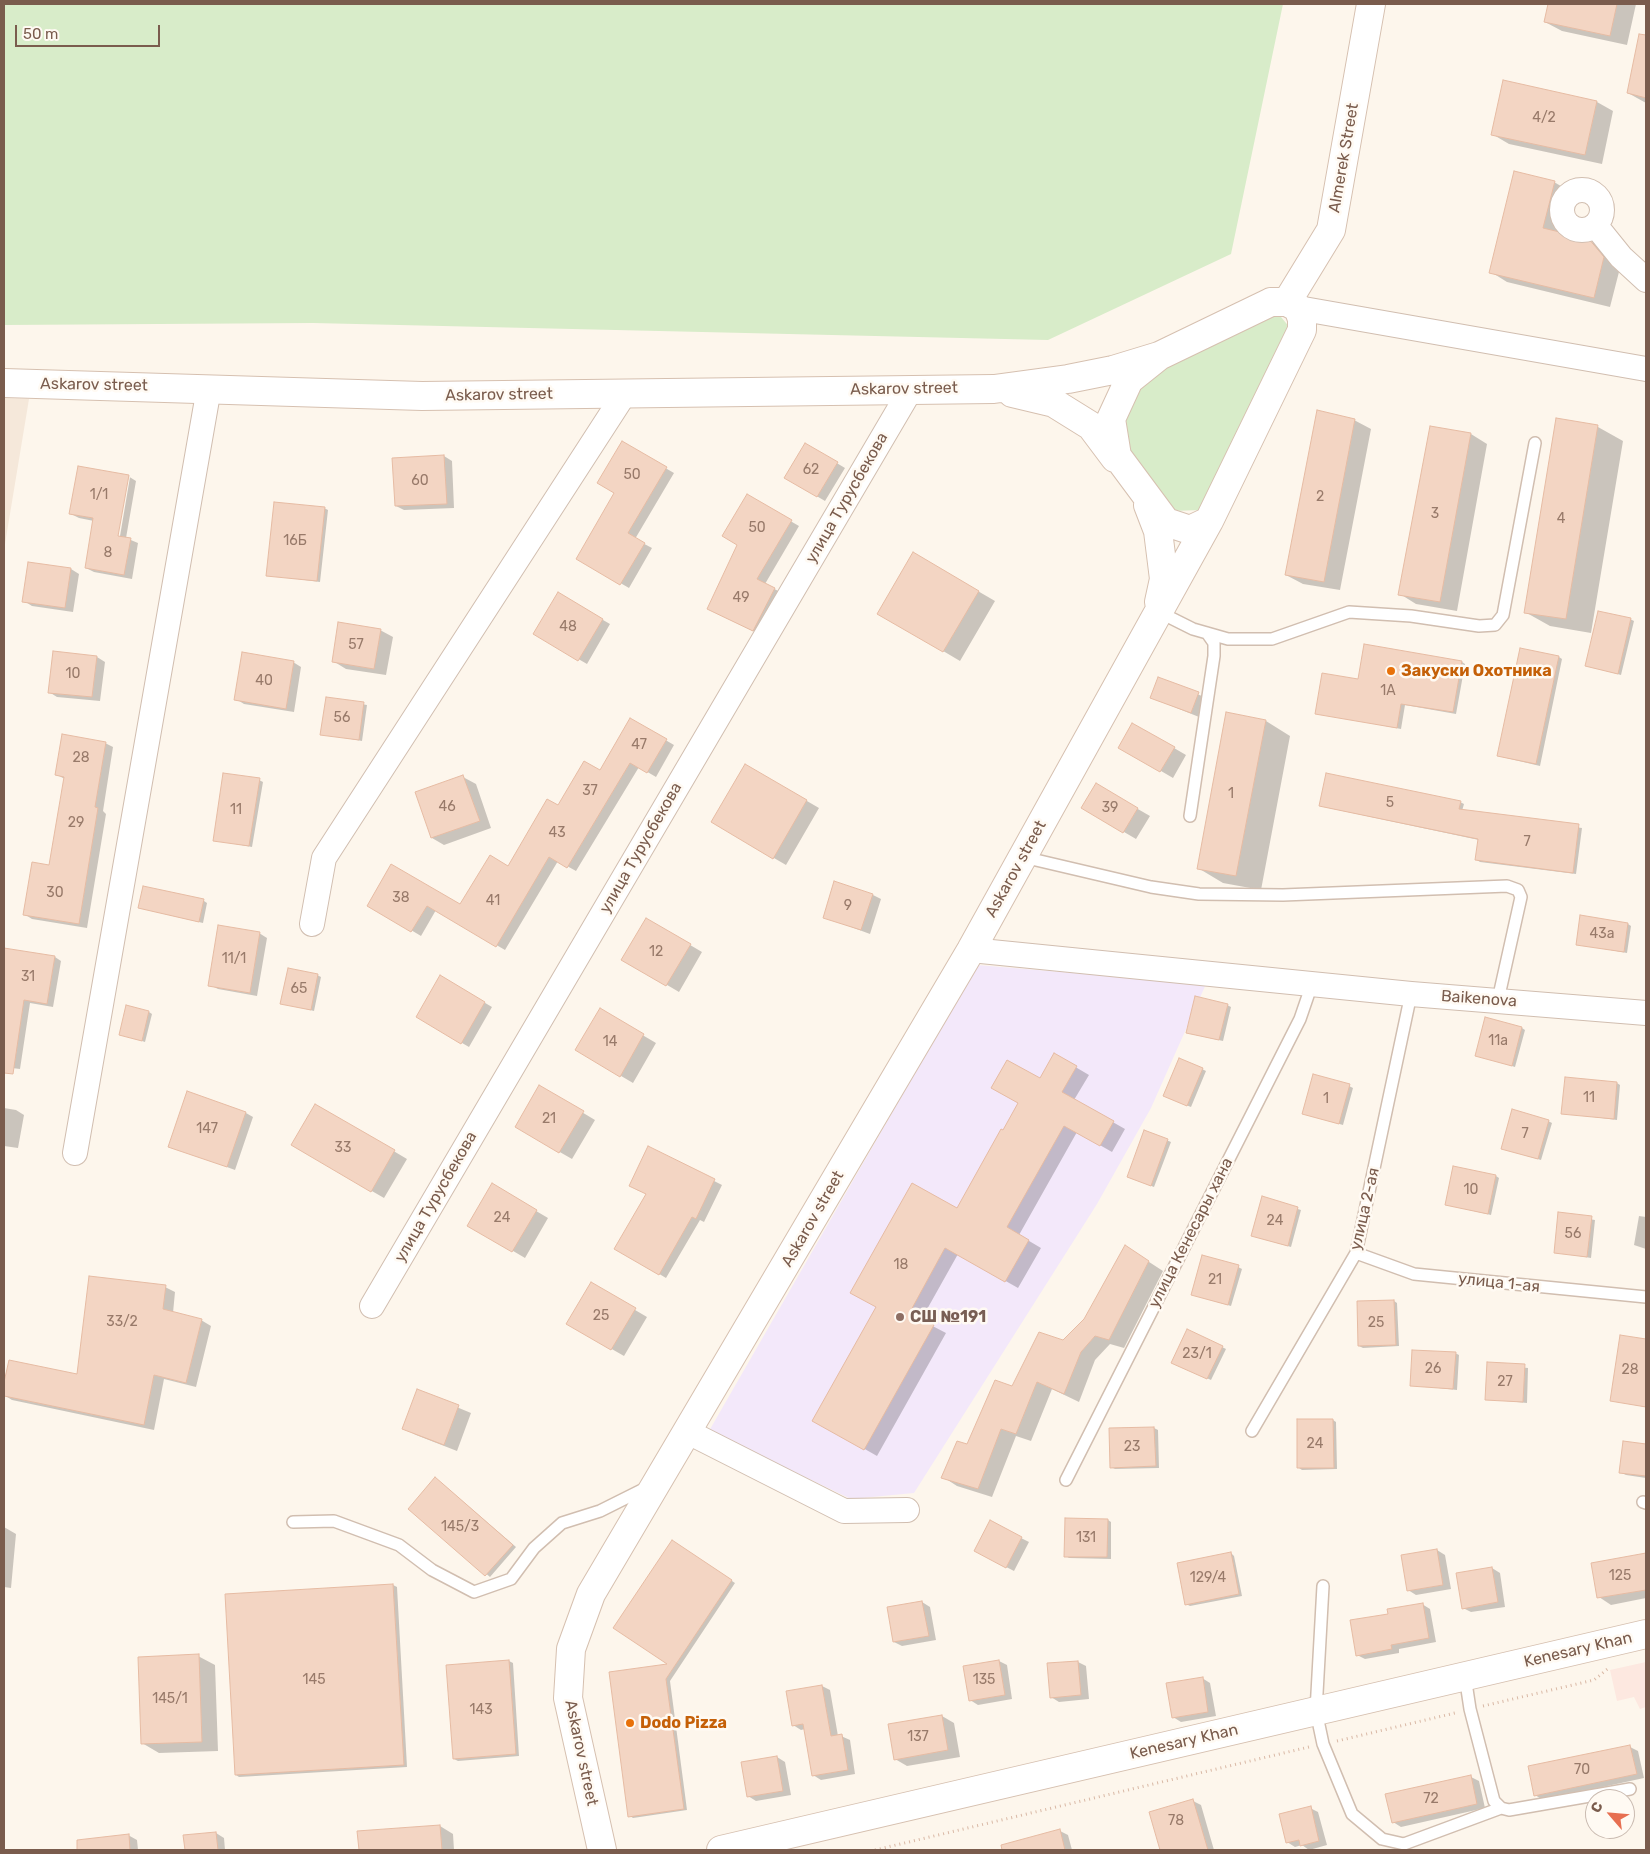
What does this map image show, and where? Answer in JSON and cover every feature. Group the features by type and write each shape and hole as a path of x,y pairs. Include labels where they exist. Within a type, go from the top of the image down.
{"street":[{"name":"Almerek Street","path":"1292,305 1331,230 1371,4"},
{"path":"1596,226 1621,257 1646,280"},
{"path":"994,389 1068,379 1113,370 1159,356 1271,302 1646,369"},
{"name":"Askarov street","path":"602,1850 568,1698 571,1649 591,1594 971,950 1209,521 1302,330 1302,319 1292,305"},
{"path":"1158,611 1164,579 1158,530 1143,494 1117,456 1111,419 1129,380 1159,356"},
{"name":"Askarov street","path":"4,384 209,388 422,396 994,389"},
{"path":"75,1153 209,388"},
{"name":"улица Турусбекова","path":"372,1306 911,389"},
{"path":"994,389 1054,403 1091,426 1166,522 1190,530 1209,521"},
{"path":"312,924 324,858 625,393"},
{"name":"Baikenova","path":"971,950 1411,994 1646,1013"},
{"path":"688,1432 844,1511 907,1510"},
{"name":"Kenesary Khan","path":"721,1850 1646,1634"}],"lane":[{"path":"1158,611 1193,629 1228,638 1272,639 1349,612 1411,616 1479,626 1495,625 1503,615 1535,443"},
{"path":"1190,816 1214,656 1214,642 1206,633"},
{"path":"1022,857 1151,887 1199,894 1283,895 1507,886 1518,890 1521,897 1498,1000"},
{"name":"улица Кенесары хана","path":"1066,1480 1300,1019 1312,984"},
{"name":"улица 2-ая","path":"1252,1431 1356,1253 1411,994"},
{"name":"улица 1-ая","path":"1356,1253 1414,1274 1646,1297"},
{"path":"293,1522 334,1521 399,1545 432,1570 474,1592 511,1579 534,1548 562,1523 600,1511 656,1482"},
{"path":"1323,1586 1316,1711 1323,1744 1352,1814 1382,1839 1404,1844 1501,1808 1509,1810 1585,1797"},
{"path":"1465,1676 1470,1709 1494,1800 1501,1808"}],"path":[{"path":"875,1850 1594,1680 1612,1666"}],"shaded area":[{"path":"4,398 29,399 4,550"},
{"name":"СШ №191","path":"977,965 1206,984 1151,1108 1097,1204 914,1493 851,1499 709,1431"},
{"path":"1646,1662 1646,1707 1640,1709 1634,1697 1617,1701 1610,1670"}],"green space":[{"path":"4,4 1283,4 1231,254 1048,340 313,323 4,325"},
{"path":"1267,313 1281,317 1291,329 1202,510 1171,511 1127,452 1122,417 1136,386 1165,365"}],"building":[{"path":"1548,4 1617,4 1610,36 1544,22"},
{"path":"1639,34 1646,35 1646,98 1627,93"},
{"path":"1503,80 1597,101 1585,155 1491,135"},
{"path":"1514,171 1555,181 1543,228 1589,239 1604,257 1594,298 1489,273"},
{"path":"1317,410 1355,419 1324,582 1285,575"},
{"path":"1556,418 1598,425 1566,619 1524,613"},
{"path":"1430,426 1471,433 1440,602 1398,595"},
{"path":"622,441 667,467 628,533 645,543 620,585 576,559 614,493 597,483"},
{"path":"805,443 838,462 817,497 784,478"},
{"path":"444,455 447,504 395,506 392,458"},
{"path":"78,466 129,475 118,536 131,538 124,575 85,568 93,518 69,514"},
{"path":"747,494 792,520 757,579 775,588 753,631 707,609 737,545 722,536"},
{"path":"274,502 325,507 317,581 266,576"},
{"path":"913,552 979,591 943,652 877,614"},
{"path":"28,562 71,568 65,608 22,602"},
{"path":"558,592 603,619 578,661 533,634"},
{"path":"1598,611 1631,618 1618,674 1585,666"},
{"path":"338,622 381,629 374,669 332,662"},
{"path":"1364,644 1462,661 1453,712 1401,704 1397,728 1315,714 1322,673 1358,679"},
{"path":"1520,648 1559,656 1536,764 1497,756"},
{"path":"53,651 97,656 92,697 48,693"},
{"path":"242,652 294,661 286,709 234,700"},
{"path":"1158,677 1199,692 1191,713 1150,698"},
{"path":"326,697 364,702 359,740 320,735"},
{"path":"1226,712 1266,720 1236,876 1197,869"},
{"path":"630,718 667,739 647,773 630,763 567,868 549,857 496,947 427,906 411,932 367,906 391,864 460,904 490,855 508,866 547,799 558,805 584,761 600,770"},
{"path":"1132,723 1175,747 1160,772 1118,748"},
{"path":"62,734 106,742 95,807 98,808 79,924 23,915 32,862 49,865 64,777 55,775"},
{"path":"745,764 807,800 773,859 711,822"},
{"path":"223,773 260,778 249,846 213,841"},
{"path":"1326,773 1461,801 1459,809 1579,824 1573,873 1475,860 1478,839 1319,806"},
{"path":"463,775 480,821 431,838 415,792"},
{"path":"1096,783 1138,808 1123,833 1081,808"},
{"path":"834,881 873,894 861,930 823,918"},
{"path":"143,886 204,899 199,922 138,908"},
{"path":"1580,915 1628,923 1624,952 1576,945"},
{"path":"646,918 691,944 666,986 621,960"},
{"path":"218,925 260,932 250,993 208,986"},
{"path":"4,948 55,956 47,1004 24,1000 13,1074 4,1073"},
{"path":"288,968 318,974 311,1010 280,1004"},
{"path":"440,975 485,1002 461,1044 416,1017"},
{"path":"1195,996 1228,1004 1219,1040 1186,1033"},
{"path":"126,1005 149,1011 142,1041 119,1035"},
{"path":"600,1008 644,1034 620,1077 575,1050"},
{"path":"1485,1017 1522,1027 1512,1066 1475,1056"},
{"name":"СШ №191","path":"1054,1053 1077,1066 1062,1092 1114,1121 1100,1146 1064,1126 1007,1227 1029,1240 1005,1282 945,1248 910,1312 934,1325 864,1450 812,1421 876,1307 850,1293 912,1183 957,1208 1001,1129 1003,1130 1018,1103 991,1088 1007,1060 1040,1078"},
{"path":"1179,1058 1203,1068 1187,1106 1163,1096"},
{"path":"1313,1074 1350,1084 1339,1124 1302,1114"},
{"path":"1565,1077 1617,1082 1614,1119 1561,1114"},
{"path":"539,1085 584,1111 559,1153 515,1127"},
{"path":"187,1091 246,1112 227,1167 168,1147"},
{"path":"315,1104 395,1150 371,1192 291,1145"},
{"path":"1512,1109 1549,1120 1538,1159 1501,1149"},
{"path":"1144,1130 1168,1139 1151,1186 1127,1177"},
{"path":"648,1146 715,1179 696,1219 692,1217 659,1275 614,1249 646,1194 629,1186"},
{"path":"1453,1166 1496,1175 1488,1214 1445,1205"},
{"path":"492,1183 537,1210 512,1252 467,1226"},
{"path":"1262,1196 1298,1207 1288,1246 1251,1236"},
{"path":"1558,1212 1592,1216 1587,1257 1554,1253"},
{"path":"1125,1245 1149,1261 1109,1340 1095,1336 1081,1352 1064,1394 1037,1382 1016,1434 1001,1429 978,1489 941,1478 957,1441 967,1444 995,1380 1012,1386 1039,1332 1063,1340 1084,1319"},
{"path":"1202,1255 1239,1265 1228,1305 1191,1295"},
{"path":"89,1276 166,1285 163,1309 202,1319 186,1383 154,1375 144,1425 4,1396 4,1382 9,1360 77,1374"},
{"path":"591,1282 636,1308 611,1350 566,1324"},
{"path":"1394,1300 1396,1345 1358,1346 1357,1301"},
{"path":"1187,1329 1223,1346 1207,1379 1171,1363"},
{"path":"1620,1335 1646,1339 1646,1407 1610,1401"},
{"path":"1412,1350 1456,1352 1453,1389 1410,1386"},
{"path":"1487,1362 1525,1364 1523,1402 1485,1400"},
{"path":"417,1389 459,1405 444,1445 402,1429"},
{"path":"1297,1419 1333,1419 1334,1468 1297,1468"},
{"path":"1154,1427 1156,1466 1110,1468 1109,1428"},
{"path":"1623,1441 1646,1444 1646,1476 1619,1473"},
{"path":"435,1477 513,1545 485,1576 408,1509"},
{"path":"1065,1518 1108,1519 1107,1557 1064,1557"},
{"path":"990,1520 1022,1537 1006,1568 974,1551"},
{"path":"672,1540 732,1580 666,1679 684,1809 628,1817 609,1672 667,1664 613,1628"},
{"path":"1437,1549 1443,1585 1407,1591 1401,1555"},
{"path":"1231,1552 1239,1594 1185,1605 1177,1563"},
{"path":"1646,1553 1646,1590 1597,1598 1591,1563"},
{"path":"1492,1567 1498,1602 1462,1609 1456,1573"},
{"path":"393,1584 404,1765 235,1775 225,1594"},
{"path":"922,1601 929,1636 893,1642 887,1607"},
{"path":"1423,1603 1429,1638 1391,1645 1392,1649 1356,1656 1350,1620 1388,1614 1387,1609"},
{"path":"199,1654 202,1742 141,1744 138,1657"},
{"path":"509,1660 516,1754 453,1759 446,1665"},
{"path":"999,1660 1005,1695 969,1701 963,1666"},
{"path":"1078,1661 1081,1695 1050,1698 1047,1663"},
{"path":"1203,1677 1208,1712 1172,1718 1166,1683"},
{"path":"822,1685 831,1736 842,1734 848,1770 812,1776 803,1724 792,1726 786,1691"},
{"path":"942,1715 948,1750 894,1760 888,1724"},
{"path":"1630,1745 1637,1774 1534,1796 1528,1766"},
{"path":"777,1756 783,1791 747,1797 741,1762"},
{"path":"1471,1775 1477,1804 1392,1823 1385,1794"},
{"path":"1193,1799 1208,1850 1160,1850 1149,1812"},
{"path":"1311,1806 1319,1841 1300,1846 1299,1840 1286,1843 1279,1814"},
{"path":"440,1825 442,1850 359,1850 357,1831"},
{"path":"1060,1829 1065,1850 1002,1850 1001,1845"},
{"path":"216,1832 218,1850 185,1850 183,1835"},
{"path":"129,1834 130,1850 77,1850 77,1840"}],"place":[{"name":"Закуски Охотника","path":"1391,671"},
{"name":"СШ №191","path":"900,1317"},
{"name":"Dodo Pizza","path":"630,1723"}]}
